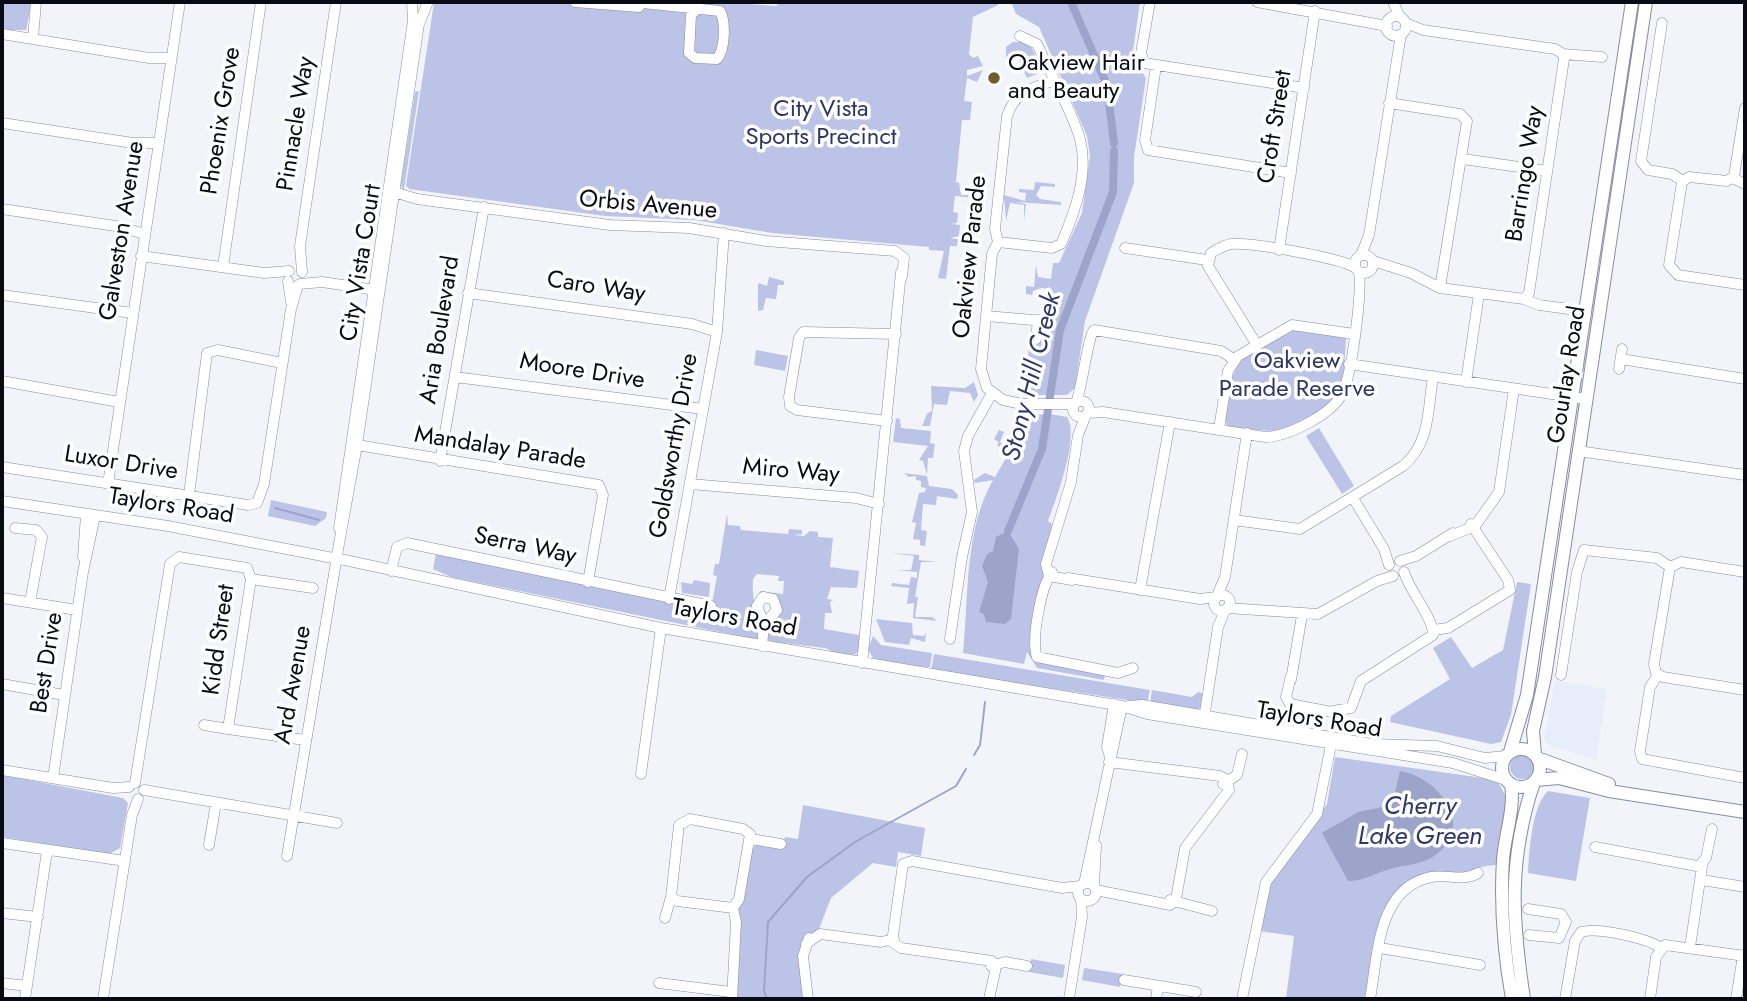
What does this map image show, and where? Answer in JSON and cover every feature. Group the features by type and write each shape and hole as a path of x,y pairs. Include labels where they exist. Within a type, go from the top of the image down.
{"main road":[{"name":"Gourlay Road","path":"1508,754 1527,695 1632,2"},
{"name":"Gourlay Road","path":"1536,756 1532,731 1545,677 1646,2"},
{"path":"1512,999 1502,901 1505,837 1512,806 1508,782 1502,768 1508,754 1525,750 1644,795"},
{"path":"1524,999 1516,936 1515,879 1518,836 1540,771 1536,756"},
{"path":"1508,782 1523,787 1535,781 1559,778 1596,789 1745,812"}],"street":[{"path":"30,38 36,2"},
{"name":"Galveston Avenue","path":"106,483 180,2"},
{"name":"Phoenix Grove","path":"221,266 261,2"},
{"path":"414,2 427,2"},
{"name":"City Vista Court","path":"340,531 338,517 375,289 414,2"},
{"name":"City Vista Court","path":"336,559 356,448 375,289 394,195 419,24 427,2"},
{"path":"575,2 667,10 717,10 723,14 719,58 695,58 689,53 695,11"},
{"path":"633,2 695,11"},
{"path":"1150,2 1141,57 1144,63 1304,88"},
{"path":"1257,2 1280,3 1423,30 1555,49 1563,54 1602,57"},
{"name":"Pinnacle Way","path":"295,277 337,4"},
{"name":"Croft Street","path":"1279,250 1315,11"},
{"path":"1662,23 1665,36 1641,161 1648,170 1672,174 1683,181"},
{"path":"950,639 962,557 972,512 964,451 968,436 992,393 1003,400 1029,405 1081,409 1265,437 1285,435 1330,408 1345,389 1396,56 1396,25"},
{"path":"2,34 171,61"},
{"path":"998,242 1056,248 1061,244 1075,212 1082,164 1079,138 1037,44 1020,36"},
{"name":"Barringo Way","path":"1524,299 1529,293 1563,54"},
{"path":"1156,66 1145,140 1148,150 1291,173"},
{"name":"Oakview Parade","path":"992,393 984,382 981,369 992,254 998,242 995,229 1009,108 1012,101 1023,92 1052,81"},
{"path":"1389,103 1465,117 1467,127 1463,159 1440,288"},
{"path":"1733,178 1745,108"},
{"path":"2,123 158,147"},
{"path":"1463,159 1547,172"},
{"path":"1745,184 1733,178 1723,181 1689,177 1683,181 1668,265 1672,272 1745,285"},
{"name":"Orbis Avenue","path":"394,195 610,225 674,227 902,253 905,261 862,663"},
{"name":"Aria Boulevard","path":"442,461 480,207"},
{"path":"2,209 145,231"},
{"name":"Goldsworthy Drive","path":"669,599 717,328 727,234"},
{"path":"1207,260 1211,253 1229,244 1279,250 1402,271 1440,288 1524,299 1539,305 1569,309"},
{"path":"1125,248 1207,260"},
{"path":"141,254 375,289"},
{"path":"1207,260 1256,345"},
{"name":"Luxor Drive","path":"2,467 234,503 257,503 264,484 295,277"},
{"name":"Caro Way","path":"468,290 717,328"},
{"path":"1466,382 1479,294"},
{"path":"2,295 132,315"},
{"path":"986,316 1041,321 1036,339"},
{"path":"1219,429 1228,371 1235,360 1256,345 1292,325 1354,334"},
{"path":"888,418 795,409 789,404 789,397 799,338 803,332 896,337"},
{"path":"1235,360 1221,351 1097,334 1088,348 1071,482 1046,568 1051,574 1072,580 1300,615 1327,611 1450,536 1472,526 1485,512 1501,487 1516,389"},
{"path":"186,495 206,367 212,355 225,353 283,361"},
{"path":"1621,359 1745,379"},
{"path":"1349,363 1586,399"},
{"name":"Moore Drive","path":"455,374 703,412"},
{"path":"1234,520 1300,529 1338,505 1354,500 1368,487 1404,466 1420,449 1433,376"},
{"path":"2,381 119,399"},
{"path":"1142,590 1168,422"},
{"path":"1203,719 1247,433"},
{"name":"Mandalay Parade","path":"356,448 601,487 603,495 588,582"},
{"path":"1578,451 1745,475"},
{"name":"Miro Way","path":"690,481 879,500"},
{"path":"1354,500 1433,630"},
{"name":"Taylors Road","path":"2,501 168,526 660,628 1120,705 1142,705 1331,745 1469,766 1508,782"},
{"name":"Best Drive","path":"51,778 91,516"},
{"path":"2,526 37,536 39,554 31,602"},
{"path":"1433,630 1448,628 1499,596 1507,587 1504,576 1472,526"},
{"name":"Serra Way","path":"391,571 396,548 407,543 669,599"},
{"path":"1561,675 1569,660 1577,572 1584,550 1657,558 1670,567"},
{"name":"Kidd Street","path":"103,999 169,582 177,562 195,559 247,568 251,579 228,729"},
{"name":"Ard Avenue","path":"287,856 336,559"},
{"path":"1670,567 1681,562 1745,572"},
{"path":"1658,675 1654,664 1670,567"},
{"path":"1051,574 1044,586 1035,644 1037,657 1118,673 1133,668"},
{"path":"251,579 313,588"},
{"path":"2,598 77,610"},
{"path":"669,599 711,606"},
{"path":"1300,615 1291,676 1292,699 1308,707 1333,711 1349,709 1361,681 1428,639 1433,630"},
{"path":"762,646 764,624"},
{"path":"641,774 660,628"},
{"path":"1658,675 1745,690"},
{"path":"1658,675 1650,687 1640,751 1642,759 1745,778"},
{"path":"2,684 64,693"},
{"path":"1069,999 1109,760 1107,747 1120,705"},
{"name":"Taylors Road","path":"1203,719 1372,744 1437,746 1485,758 1508,754"},
{"name":"Kidd Street","path":"204,725 305,740"},
{"path":"1242,999 1266,882 1317,814 1331,745"},
{"path":"1225,783 1237,775 1242,754"},
{"path":"892,940 901,868 906,862 1166,906 1172,901 1185,848 1229,790 1220,776 1109,760"},
{"path":"2,770 337,823"},
{"path":"209,845 216,803"},
{"path":"665,918 671,897 678,830 684,820 743,830 751,839 781,844"},
{"path":"1690,947 1702,880 1700,865 1706,858 1712,829"},
{"path":"659,983 732,996 736,922 733,908 739,899 751,839"},
{"path":"2,843 124,863"},
{"path":"1595,847 1700,865"},
{"path":"6,984 26,991 49,851"},
{"path":"1370,999 1386,915 1408,887 1428,877 1471,877 1478,873"},
{"path":"1702,880 1745,887"},
{"path":"671,897 677,901 733,908"},
{"path":"1172,901 1212,911"},
{"path":"1528,909 1561,914 1565,929 1577,936"},
{"path":"2,913 38,919"},
{"path":"1529,936 1559,938 1565,929"},
{"path":"1565,999 1577,936 1586,930 1648,940 1661,948"},
{"path":"808,999 803,956 806,944 817,934 834,934 881,942 892,940 909,947 972,957 993,966 1005,962 1027,966"},
{"path":"1650,999 1656,957 1661,948 1669,944 1744,956 1736,999"},
{"path":"1380,948 1480,965"},
{"path":"989,999 993,966"},
{"path":"1124,980 1196,992"},
{"path":"1156,999 1158,986"}],"shaded area":[{"path":"1555,681 1607,689 1596,760 1549,745 1544,740"}],"green space":[{"path":"2,2 32,2 26,30 2,30"},
{"name":"City Vista Sports Precinct","path":"432,2 722,2 776,6 780,2 998,2 998,5 973,17 969,54 973,58 978,56 983,66 967,70 967,76 983,70 977,82 967,78 964,101 972,102 970,120 962,120 956,182 959,183 961,195 974,195 974,198 955,196 953,212 958,213 957,223 952,224 960,225 959,236 950,238 974,242 958,240 957,246 950,246 946,279 938,278 944,251 929,250 929,247 772,233 695,220 605,216 409,189 406,185 434,3 430,6"},
{"path":"1011,2 1140,2 1132,58 1146,78 1134,157 1134,183 1085,321 1075,388 1067,395 1029,395 1033,360 1028,359 1029,341 1042,342 1047,314 1044,314 1051,289 1041,288 1033,291 1032,295 1026,294 1026,286 1034,287 1036,265 1038,277 1051,279 1053,263 1059,263 1082,213 1090,156 1087,136 1039,27 1016,14"},
{"path":"1013,42 1029,42 1041,68 1039,73 1027,78 1016,54 1006,58 1006,47"},
{"path":"419,91 403,190 401,184 415,92"},
{"path":"1035,182 1055,184 1055,187 1041,186 1036,195 1040,199 1061,202 1061,205 1015,202 1026,204 1024,221 1024,205 1010,203 1006,221 1004,195 1025,201 1026,193 1019,192 1019,189 1034,190"},
{"path":"769,277 784,281 784,285 778,285 776,299 766,298 763,310 758,311 758,283 767,286"},
{"name":"Oakview Parade Reserve","path":"1290,329 1346,338 1343,386 1330,405 1285,432 1229,428 1225,419 1226,409 1230,385 1239,363 1254,350"},
{"path":"756,350 788,356 785,371 754,365"},
{"path":"974,382 978,395 974,402 970,393 950,391 947,405 934,404 930,426 922,426 927,414 932,411 931,386 965,388"},
{"path":"1050,414 1067,417 1071,438 1065,468 1048,521 1052,524 1044,578 1038,597 1035,598 1037,601 1031,643 1028,643 1032,645 1031,654 1035,661 1105,675 1104,680 1037,668 1027,652 1024,664 963,653 972,542 984,500 993,480 975,483 974,480 985,473 995,477 1009,453 997,445 999,442 994,439 999,430 1004,432 1000,442 1010,450 1025,424 1026,415"},
{"path":"896,418 900,419 901,428 931,431 930,443 935,444 933,458 928,458 927,475 923,461 919,460 928,446 893,442"},
{"path":"1319,428 1354,486 1342,494 1306,436"},
{"path":"904,473 927,476 929,486 952,489 958,495 957,499 937,496 936,505 923,504 921,530 927,531 925,546 920,545 920,540 913,539 916,523 912,522 919,493 925,492 926,488 921,487 921,481 916,480 916,476 909,477"},
{"path":"271,500 327,512 326,518 315,526 268,516"},
{"path":"727,514 728,525 740,526 741,530 788,534 789,529 802,530 802,534 794,535 804,536 810,531 818,532 818,537 833,538 830,567 859,571 857,588 831,587 827,599 833,600 830,602 832,613 825,613 824,629 859,635 859,651 854,655 836,653 825,648 766,641 765,628 780,610 760,596 760,591 783,594 784,581 778,581 779,576 757,574 753,579 759,640 451,577 433,569 436,554 711,609 717,576 713,575 715,564 719,564"},
{"path":"890,553 919,555 919,560 937,562 921,562 915,597 918,597 915,617 932,617 937,621 913,618 914,603 907,604 909,588 891,586 892,583 909,585 911,577 917,578 917,572 896,570 911,570 914,556"},
{"path":"694,580 710,583 709,597 682,593 681,582 692,584"},
{"path":"1517,582 1531,584 1511,715 1501,742 1491,744 1390,722 1391,716 1450,679 1433,648 1451,637 1472,668 1503,650"},
{"path":"876,619 912,623 913,635 924,636 926,632 925,642 911,638 909,645 885,642"},
{"path":"873,636 881,645 932,653 930,667 906,666 873,658 868,649"},
{"path":"934,654 1150,690 1147,703 931,670"},
{"path":"1152,690 1192,697 1198,692 1204,694 1201,707 1195,712 1150,703"},
{"path":"1522,755 1531,758 1534,767 1531,776 1522,779 1513,776 1510,767 1513,758"},
{"path":"1335,757 1497,780 1508,800 1502,827 1499,865 1462,873 1430,873 1412,880 1398,891 1381,924 1367,999 1286,999 1294,936 1259,931 1268,886 1327,804"},
{"path":"2,775 123,798 128,803 120,848 109,854 2,837"},
{"path":"1548,791 1590,798 1576,881 1528,873 1535,818"},
{"path":"803,805 925,828 921,856 898,852 896,867 873,863 831,898 819,929 805,940 804,999 734,999 738,912 752,849 758,843 782,847 785,837 798,839"},
{"path":"1031,959 1065,965 1063,978 1029,972"},
{"path":"1084,968 1123,974 1120,987 1082,980"}],"water":[{"name":"Stony Hill Creek","path":"1008,531 1019,549 1011,619 1005,624 986,622 984,614 979,612 988,582 982,566 987,554 993,551 996,537"},
{"name":"Cherry Lake Green","path":"1400,771 1415,775 1440,794 1453,820 1452,833 1445,846 1426,861 1348,881 1322,833 1358,812 1392,805"}],"waterway":[{"name":"Stony Hill Creek","path":"1071,2 1107,85 1114,143"},
{"name":"Stony Hill Creek","path":"1008,531 1042,449 1060,330 1113,192 1114,151"},
{"path":"275,508 319,520"},
{"name":"Stony Hill Creek","path":"974,755 980,745 985,702"},
{"name":"Stony Hill Creek","path":"767,999 764,991 768,922 807,877 855,842 956,786 966,769"}],"place":[{"name":"Oakview Hair and Beauty","path":"994,78"}]}
